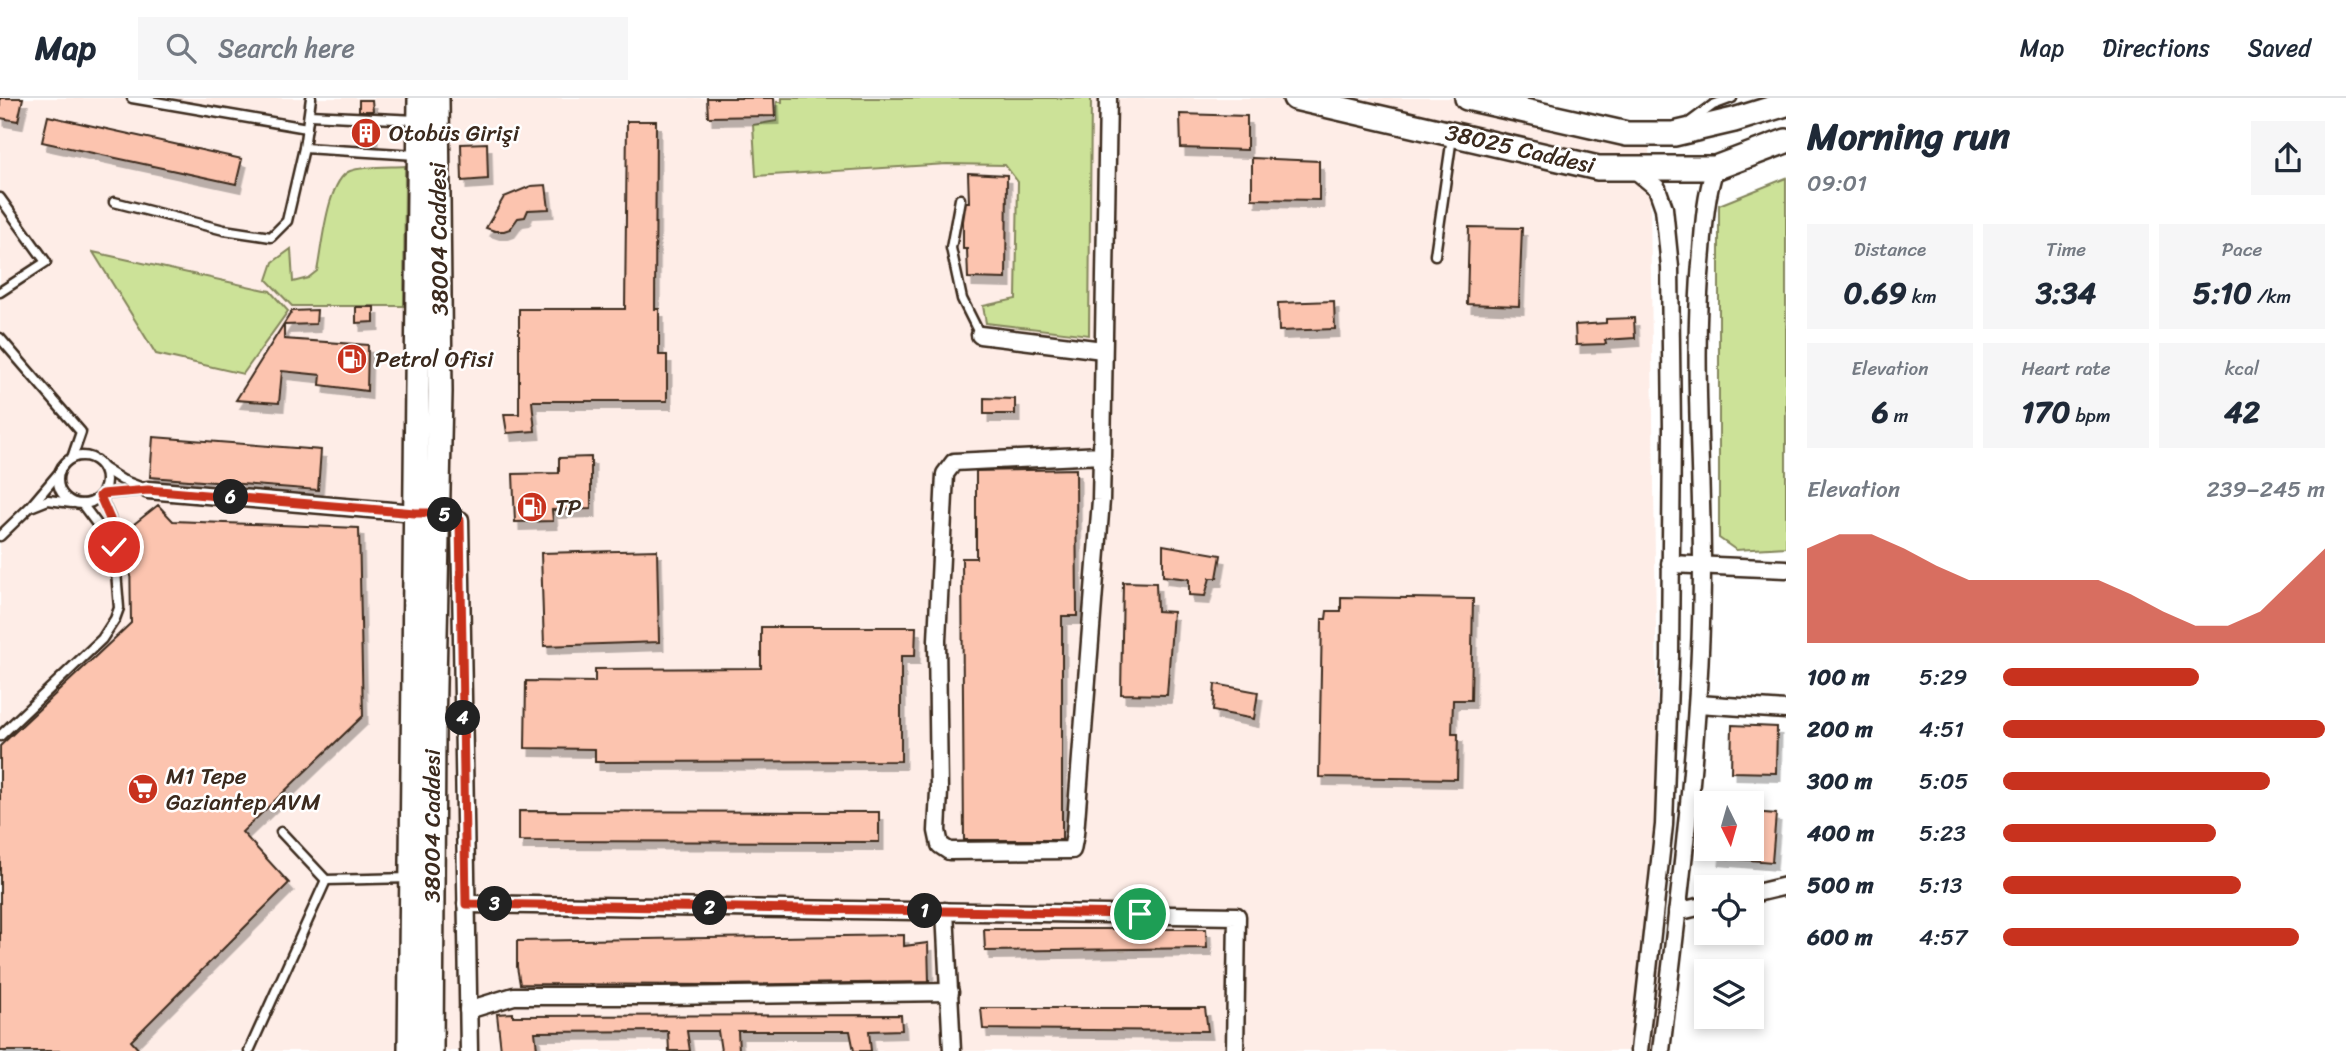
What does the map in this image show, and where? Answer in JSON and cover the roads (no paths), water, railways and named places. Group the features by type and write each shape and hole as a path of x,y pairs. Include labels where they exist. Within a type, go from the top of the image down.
{"street":[{"path":"1102,455 954,462 945,474 937,640 937,831 940,845 949,851 1072,850 1101,500 1102,455 1103,350 1108,98"},
{"name":"38025 Caddesi","path":"1295,98 1598,168 1715,168 1786,141"},
{"name":"38025 Caddesi","path":"1468,98 1627,134 1674,134 1786,104"},
{"name":"38004 Caddesi","path":"428,109 440,392 426,513 422,879 430,1051"},
{"path":"1633,168 1657,188 1664,208 1670,295 1672,430 1670,656 1664,825 1639,1051"},
{"path":"1661,1051 1698,704 1702,565 1697,302 1709,187 1715,168"},
{"path":"980,335 1103,350"},
{"path":"148,490 426,513 460,520 469,1051"},
{"path":"1670,564 1786,569"},
{"path":"1698,704 1786,710"},
{"name":"38004 Caddesi","path":"410,1051 422,879"},
{"path":"1764,891 1786,886"},
{"path":"466,904 1237,916 1235,1051"},
{"path":"1677,912 1694,908"},
{"path":"945,911 952,1051"},
{"path":"468,1010 514,996 950,992"}],"lane":[{"path":"132,98 307,128"},
{"path":"114,202 224,230 271,237 287,221 304,148 311,98"},
{"path":"1674,134 1713,105 1732,98"},
{"path":"309,115 428,109"},
{"path":"1435,255 1452,134"},
{"path":"304,148 429,157"},
{"path":"0,198 47,262 0,292"},
{"path":"960,199 951,248 962,299 980,335"},
{"path":"0,338 81,432 72,458 30,507 0,536"},
{"path":"72,458 92,458 122,480 148,490"},
{"path":"30,507 48,500 80,504 94,501 101,495 106,482 103,468"},
{"path":"59,473 60,489 71,501 80,504 114,547"},
{"path":"101,495 148,490"},
{"path":"0,736 102,639 119,608 110,519 101,495"},
{"path":"281,832 326,880 422,879"},
{"path":"249,1051 326,880"}],"place":[{"name":"Otobüs Girişi","path":"366,133"},
{"name":"Petrol Ofisi","path":"352,359"},
{"name":"TP","path":"532,507"},
{"name":"M1 Tepe Gaziantep AVM","path":"143,789"}]}
